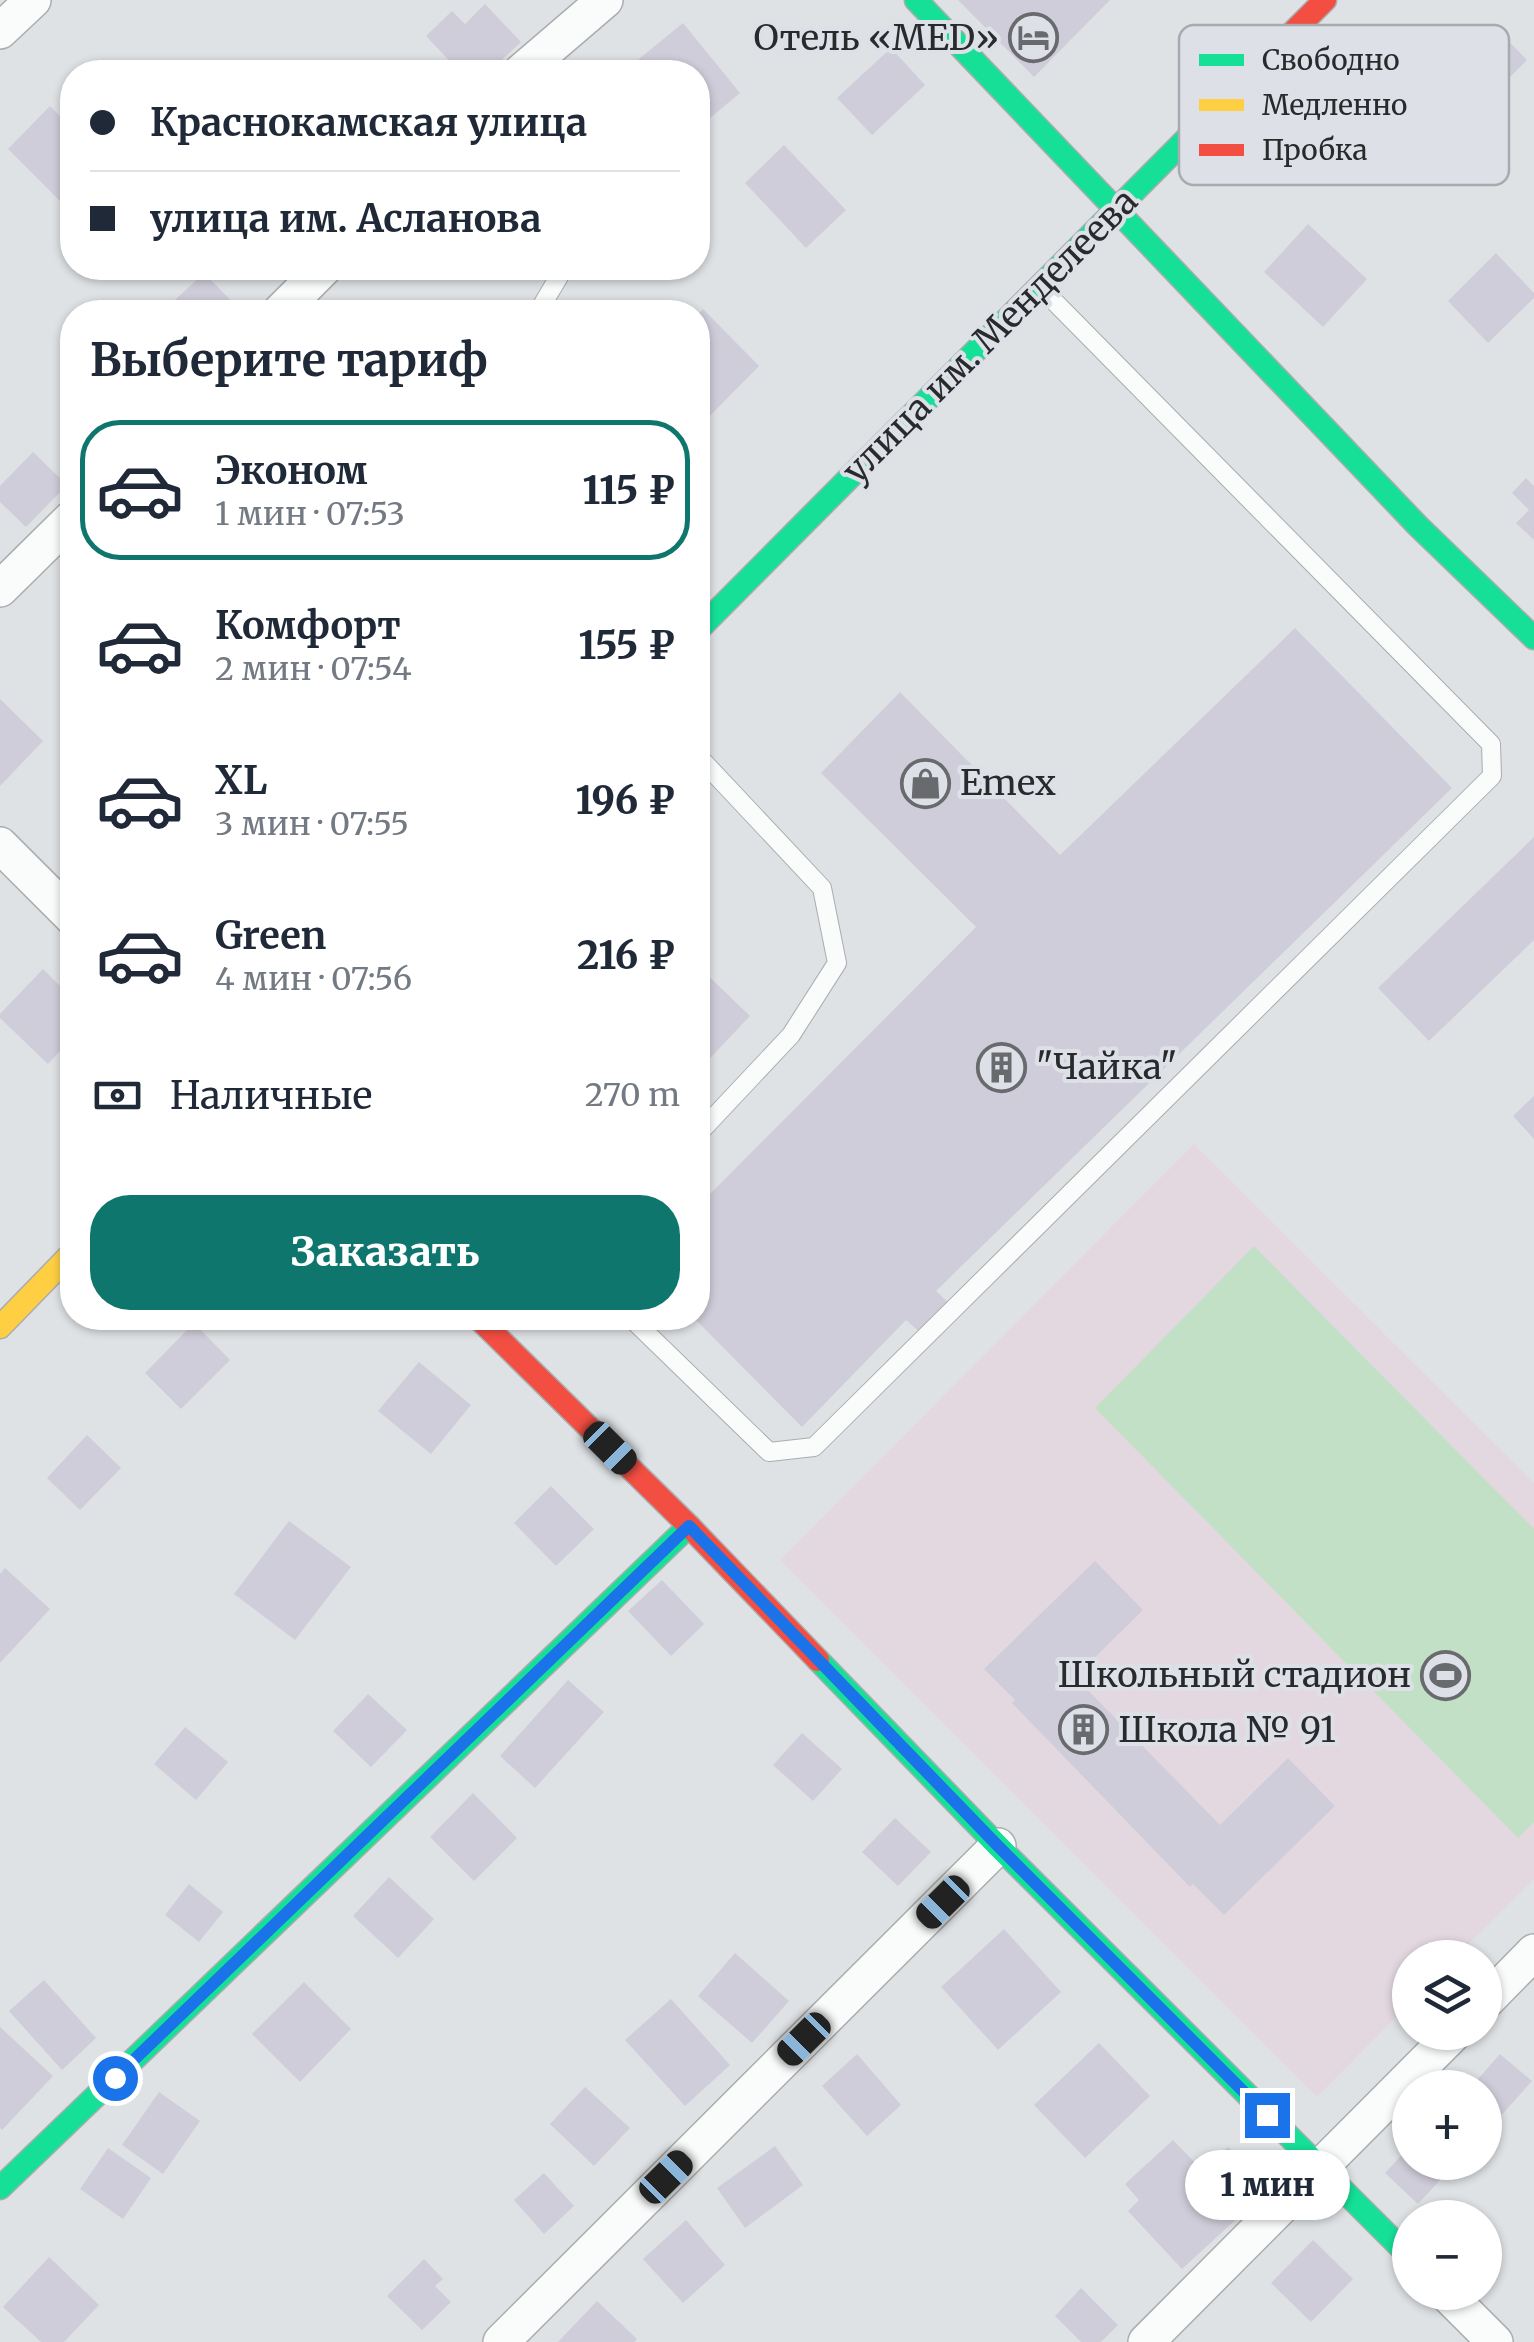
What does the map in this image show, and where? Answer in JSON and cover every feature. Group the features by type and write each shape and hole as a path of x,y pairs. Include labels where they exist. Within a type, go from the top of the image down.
{"street":[{"path":"0,32 32,0"},
{"path":"535,60 605,0"},
{"path":"916,0 1418,526 1534,638"},
{"name":"улица им. Менделеева","path":"1301,25 1326,0"},
{"name":"улица им. Менделеева","path":"710,618 1179,146"},
{"path":"292,300 312,280"},
{"path":"0,590 60,530"},
{"path":"0,845 60,905"},
{"path":"0,1327 60,1265"},
{"path":"490,1330 689,1526 998,1846 1392,2239"},
{"path":"0,2188 689,1526"},
{"path":"500,2342 998,1846"},
{"path":"1502,1985 1534,1952"},
{"path":"1146,2342 1437,2050"},
{"path":"1464,2310 1495,2342"}],"lane":[{"path":"643,1330 769,1452 814,1447 1492,776 1491,744 1040,287"},
{"path":"710,769 822,888 837,963 791,1035 710,1121"}],"shaded area":[{"path":"1194,1144 1534,1483 1534,1879 1473,1940 1392,1940 1392,2021 1317,2097 780,1560"}],"green space":[{"name":"Школьный стадион","path":"1254,1246 1534,1529 1534,1822 1518,1838 1095,1408"}],"building":[{"name":"Отель «MED»","path":"958,0 1110,0 1034,77"},
{"path":"485,4 521,42 502,60 449,60 426,36 452,11 465,24"},
{"path":"683,23 740,93 710,118 710,60 638,60"},
{"path":"1509,41 1527,60 1509,78"},
{"path":"891,48 925,85 872,135 837,98"},
{"path":"50,106 60,116 60,201 8,149"},
{"path":"784,145 846,210 806,248 745,183"},
{"path":"1308,224 1367,279 1323,327 1264,272"},
{"path":"1496,253 1534,293 1534,298 1488,343 1448,301"},
{"path":"196,280 211,280 230,300 175,300"},
{"path":"710,316 759,366 710,416"},
{"path":"33,452 60,478 60,492 26,527 0,502 0,486"},
{"path":"1526,478 1534,486 1534,540 1516,523 1529,510 1512,493"},
{"name":"\"Чайка\"","path":"1295,628 1452,788 936,1291 951,1305 922,1334 906,1320 802,1427 706,1330 710,1330 710,1194 976,927 821,773 900,692 1060,855"},
{"path":"0,699 43,741 0,786"},
{"path":"1534,837 1534,940 1429,1041 1378,988"},
{"path":"43,969 60,986 60,1051 48,1064 0,1014"},
{"path":"710,978 750,1016 710,1058"},
{"path":"1534,1096 1534,1139 1513,1116"},
{"path":"187,1330 201,1330 230,1360 181,1409 145,1373"},
{"path":"419,1362 471,1405 431,1454 378,1411"},
{"path":"87,1435 121,1468 80,1510 47,1478"},
{"path":"551,1486 594,1529 556,1566 514,1523"},
{"path":"289,1521 351,1567 295,1640 234,1594"},
{"name":"Школа № 91","path":"1095,1561 1143,1610 1075,1677 1220,1825 1288,1758 1335,1806 1224,1915 1193,1884 1190,1887 1012,1703 1015,1700 984,1669"},
{"path":"5,1568 50,1609 0,1663 0,1574"},
{"path":"662,1580 704,1624 671,1656 628,1611"},
{"path":"568,1680 604,1712 535,1788 500,1756"},
{"path":"368,1694 407,1730 371,1767 333,1731"},
{"path":"185,1727 228,1762 196,1800 154,1764"},
{"path":"802,1733 842,1769 813,1801 773,1765"},
{"path":"473,1793 517,1838 474,1881 430,1837"},
{"path":"895,1818 931,1852 898,1886 862,1852"},
{"path":"389,1877 434,1919 398,1958 353,1916"},
{"path":"189,1884 223,1912 199,1942 165,1915"},
{"path":"1004,1929 1061,1992 998,2050 941,1987"},
{"path":"735,1953 789,2001 752,2043 698,1996"},
{"path":"44,1980 96,2038 62,2070 9,2011"},
{"path":"304,1982 351,2029 300,2082 252,2034"},
{"path":"671,1999 730,2065 685,2106 625,2040"},
{"path":"0,2027 53,2076 2,2130 0,2128"},
{"path":"1099,2043 1150,2096 1085,2158 1034,2105"},
{"path":"857,2054 901,2105 867,2136 822,2086"},
{"path":"1500,2054 1532,2081 1502,2115 1502,2070 1486,2070"},
{"path":"585,2087 630,2128 594,2166 550,2124"},
{"path":"159,2092 200,2121 163,2174 122,2145"},
{"path":"1173,2140 1203,2171 1228,2147 1268,2190 1182,2269 1128,2211 1139,2200 1125,2184"},
{"path":"775,2146 803,2185 745,2228 717,2188"},
{"path":"108,2148 151,2178 123,2219 80,2189"},
{"path":"544,2173 574,2206 544,2234 514,2200"},
{"path":"1392,2180 1440,2180 1422,2200 1414,2200"},
{"path":"686,2220 725,2265 683,2303 643,2259"},
{"path":"1313,2240 1353,2279 1311,2322 1271,2283"},
{"path":"49,2257 99,2305 64,2342 41,2342 3,2307"},
{"path":"424,2259 443,2279 435,2286 451,2302 422,2330 387,2296"},
{"path":"1081,2288 1118,2325 1101,2342 1081,2342 1055,2316"},
{"path":"597,2301 637,2339 558,2342"}],"traffic: fast":[{"path":"916,0 1418,526 1534,638"},
{"path":"710,618 1179,146"},
{"path":"0,2188 689,1526"},
{"path":"818,1660 998,1846 1392,2239"}],"traffic: slow":[{"path":"0,1327 60,1265"}],"traffic: jam":[{"path":"1300,25 1325,0"},
{"path":"490,1330 818,1660"}],"place":[{"name":"Отель «MED»","path":"1034,38"},
{"name":"Emex","path":"925,783"},
{"name":"\"Чайка\"","path":"1001,1067"},
{"name":"Школьный стадион","path":"1446,1675"},
{"name":"Школа № 91","path":"1083,1730"}],"route":[{"path":"115,2078 689,1526 998,1846 1267,2115"}]}
